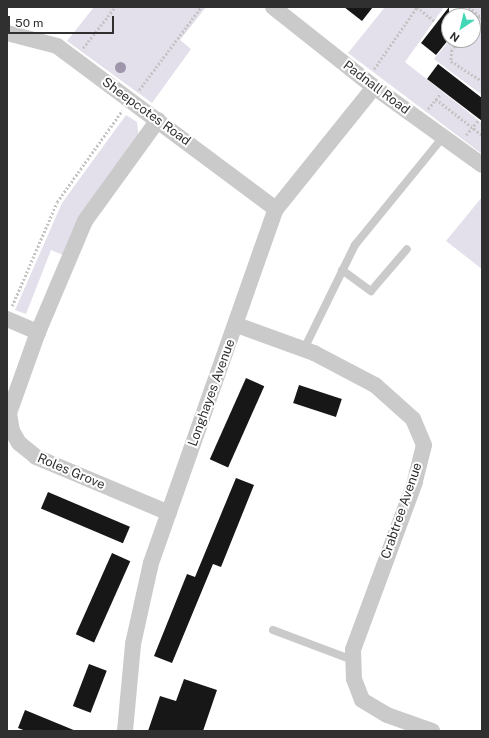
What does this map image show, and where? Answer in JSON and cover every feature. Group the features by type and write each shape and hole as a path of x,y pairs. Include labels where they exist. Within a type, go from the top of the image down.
{"street":[{"name":"Padnall Road","path":"273,7 370,84 482,165"},
{"name":"Sheepcotes Road","path":"7,33 57,46 276,209"},
{"name":"Longhayes Avenue","path":"125,731 140,604 169,513 237,325 276,209 370,84"},
{"name":"Roles Grove","path":"158,120 85,221 38,332 10,404 9,422 19,443 44,461 169,513"},
{"path":"9,314 38,332"},
{"name":"Crabtree Avenue","path":"237,325 304,349 375,385 413,419 424,445 415,482 353,650 353,660 354,679 362,700 387,715 425,730"}],"lane":[{"path":"304,349 355,245 443,137"},
{"path":"342,270 371,291 407,248"},
{"path":"273,630 353,660"}],"path":[{"path":"74,59 115,7"},
{"path":"133,96 201,7"},
{"path":"370,84 417,7 434,21"},
{"path":"454,48 452,50 451,62 482,81"},
{"path":"436,99 482,135"},
{"path":"9,314 57,202 124,109"},
{"path":"456,147 478,120"}],"shaded area":[{"path":"94,7 206,7 180,40 191,49 152,103 67,41"},
{"path":"385,7 444,7 441,8 441,11 405,62 482,123 482,154 348,53"},
{"path":"460,7 482,7 482,95 434,59 443,48 481,48 481,8"},
{"path":"126,115 137,122 139,138 63,255 51,250 26,314 15,310 62,203"},
{"path":"482,197 482,269 446,241"}],"building":[{"path":"344,7 373,7 362,21"},
{"path":"441,17 442,48 436,55 421,43"},
{"path":"438,64 482,98 482,121 427,79"},
{"path":"246,378 264,386 228,467 210,459"},
{"path":"299,385 342,399 336,417 293,403"},
{"path":"236,478 254,485 221,567 213,564 172,663 154,656 187,574 195,577"},
{"path":"48,492 130,527 123,543 41,509"},
{"path":"112,553 130,561 94,642 76,634"},
{"path":"89,664 107,671 91,713 73,706"},
{"path":"184,679 217,690 203,731 148,731 160,696 176,701"},
{"path":"25,710 76,731 26,731 18,728"}]}
